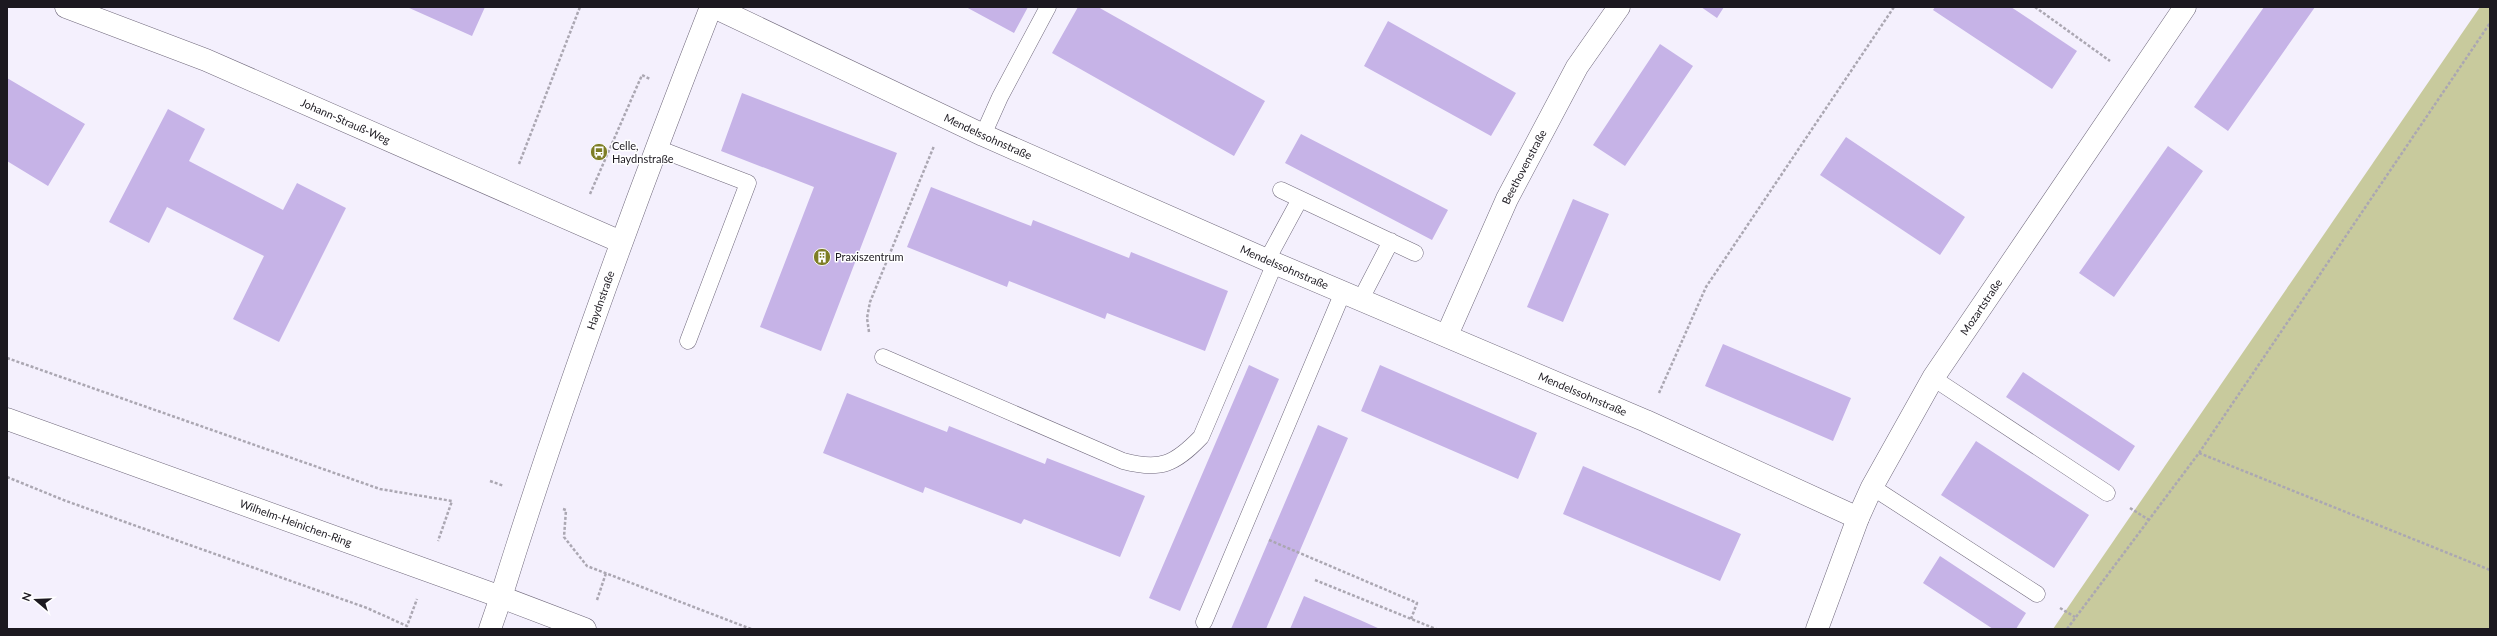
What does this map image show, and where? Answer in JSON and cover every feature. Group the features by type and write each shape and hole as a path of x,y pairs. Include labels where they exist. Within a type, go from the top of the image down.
{"street":[{"name":"Johann-Strauß-Weg","path":"66,7 206,60 509,191 621,242"},
{"name":"Mendelssohnstraße","path":"712,7 983,135 1271,262 1447,335 1646,421 1858,518"},
{"name":"Haydnstraße","path":"490,629 532,496 621,242 712,7"},
{"name":"Beethovenstraße","path":"1447,335 1511,192 1577,67 1619,7"},
{"name":"Mozartstraße","path":"1817,629 1858,518 1872,487 1933,378 2135,78 2185,7"},
{"name":"Wilhelm-Heinichen-Ring","path":"7,419 501,596 585,629"}],"lane":[{"path":"983,135 1000,97 1048,7"},
{"path":"657,148 748,183 688,341"},
{"path":"1281,190 1415,253"},
{"path":"883,357 1123,461 1159,466 1185,454 1201,436 1271,262 1300,198"},
{"path":"1204,622 1244,529 1352,295 1390,241"},
{"path":"1933,378 2107,493"},
{"path":"1872,487 2037,594"}],"path":[{"path":"509,191 580,7"},
{"path":"1646,421 1706,287 1894,7"},
{"path":"2035,7 2135,78"},
{"path":"2068,629 2199,453 2490,23"},
{"path":"601,170 642,75"},
{"path":"883,357 876,352 869,332 867,318 870,302 946,118"},
{"path":"7,358 380,489 452,501"},
{"path":"2199,453 2490,570"},
{"path":"7,477 66,501 367,608 407,626"},
{"path":"566,510 564,537 587,566 751,629"},
{"path":"1244,529 1417,603 1411,619"},
{"path":"1315,580 1436,629"}],"green space":[{"path":"2480,7 2490,7 2490,629 2053,629"}],"building":[{"path":"407,7 485,7 472,36"},
{"path":"966,7 1028,7 1014,33"},
{"path":"1078,7 1098,7 1265,101 1234,156 1052,53"},
{"path":"1701,7 1724,7 1717,18"},
{"path":"1935,7 2011,7 2077,51 2052,89 1933,10"},
{"path":"2264,7 2315,7 2228,131 2194,107"},
{"path":"1388,21 1516,93 1491,136 1364,66"},
{"path":"1660,44 1693,66 1625,166 1593,145"},
{"path":"7,78 85,124 48,186 7,161"},
{"name":"Praxiszentrum","path":"742,93 897,153 821,351 760,327 814,187 721,151"},
{"path":"168,109 205,129 189,161 283,210 297,183 346,208 279,342 233,319 264,256 167,207 149,243 109,222"},
{"path":"1301,134 1448,210 1432,240 1285,163"},
{"path":"1846,137 1965,217 1940,255 1820,175"},
{"path":"2168,146 2203,171 2114,297 2079,273"},
{"path":"931,187 1031,226 1033,220 1129,258 1131,252 1228,291 1205,351 1107,313 1105,319 1009,281 1007,287 907,247"},
{"path":"1573,199 1609,214 1563,322 1527,307"},
{"path":"1723,344 1851,398 1833,441 1705,386"},
{"path":"1249,365 1279,379 1180,611 1149,598"},
{"path":"1380,365 1537,433 1518,479 1361,411"},
{"path":"2023,372 2135,446 2119,471 2006,397"},
{"path":"847,393 947,432 949,426 1045,464 1047,458 1145,496 1120,557 1024,519 1021,524 925,487 923,493 823,453"},
{"path":"1318,425 1348,438 1266,629 1231,629"},
{"path":"1976,441 2089,515 2054,568 1941,495"},
{"path":"1583,466 1741,534 1720,581 1563,514"},
{"path":"1940,556 2026,613 2016,629 1993,629 1923,583"},
{"path":"1304,596 1360,620 1380,629 1290,629"}],"place":[{"name":"Celle, Haydnstraße","path":"599,152"},
{"name":"Praxiszentrum","path":"822,257"}]}
